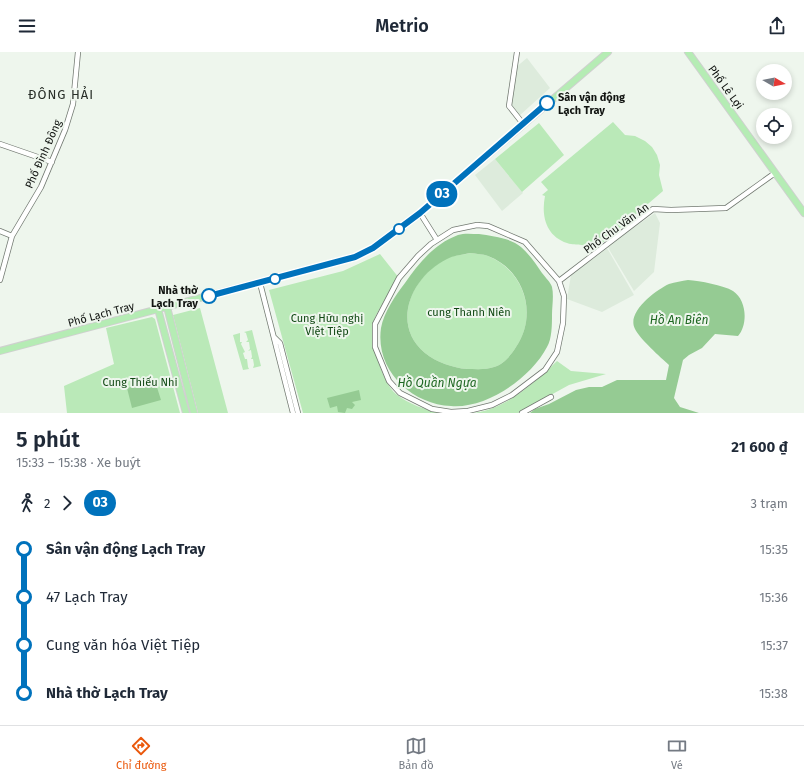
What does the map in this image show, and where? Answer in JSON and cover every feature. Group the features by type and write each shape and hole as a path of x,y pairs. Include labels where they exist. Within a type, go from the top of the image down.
{"main road":[{"name":"Phố Lạch Tray","path":"0,351 355,257 373,248 420,213 499,143 524,125 608,52"},
{"name":"Phố Lê Lợi","path":"688,52 804,213"},
{"path":"167,307 194,413"},
{"path":"158,309 186,413"},
{"path":"182,397 190,395"}],"street":[{"name":"Phố Đình Đông","path":"0,280 12,236 41,187 65,130 73,104 78,52"},
{"path":"517,52 509,106 524,125"},
{"path":"0,144 52,162"},
{"name":"Phố Chu Văn An","path":"559,282 653,209 671,210 726,208 775,173"},
{"path":"420,213 437,240"},
{"path":"464,226 488,226 525,242 559,282 564,296 563,323 557,352 545,370 512,395 480,409 451,412 432,409 400,393 389,382 375,347 376,324 399,278 418,256 437,240 453,230 464,226"},
{"path":"0,231 12,236"},
{"path":"260,283 275,338 274,345 293,413"},
{"path":"275,338 280,343 298,413"},
{"path":"282,374 288,372"},
{"path":"288,395 293,394"},
{"path":"522,413 551,397"}],"shaded area":[{"path":"527,58 550,88 519,116 510,105 515,68"},
{"path":"495,159 523,193 502,211 475,175"},
{"path":"655,213 660,223 654,272 634,291 607,246"},
{"path":"607,248 634,295 602,312 567,299 571,275"}],"green space":[{"name":"Sân vận động Lạch Tray","path":"613,122 625,135 635,136 645,141 652,147 657,155 660,165 659,175 663,191 593,251 586,246 567,243 554,236 547,224 544,211 545,196 542,195 548,190 541,182"},
{"path":"539,123 564,155 522,192 495,159"},
{"name":"cung Thanh Niên","path":"470,253 488,256 501,263 511,272 519,283 527,308 523,335 516,347 498,366 488,369 467,369 450,366 434,359 425,353 414,341 409,328 407,315 410,301 415,288 424,276 447,258"},
{"name":"Cung Hữu nghị Việt Tiệp","path":"380,254 399,278 374,319 373,340 378,361 386,381 396,394 417,406 441,413 303,413 269,290 343,271"},
{"path":"200,308 228,413 198,413 173,315"},
{"name":"Cung Thiếu Nhi","path":"152,317 155,319 180,413 67,413 64,386 114,364 106,328"},
{"path":"252,330 261,366 253,368 254,365 253,359 251,359 251,350 248,351 250,349 249,342 246,342 248,340 246,333 244,332"},
{"path":"240,333 240,342 242,342 241,344 245,352 243,353 245,359 247,359 249,369 243,370 233,335"},
{"path":"557,361 571,371 606,374 569,385 518,413 473,413 485,411 508,401 539,378"}],"water":[{"name":"Hồ Quần Ngựa","path":"476,234 501,238 517,244 530,256 549,282 552,287 553,294 550,340 540,359 530,370 519,380 493,397 465,406 436,404 422,399 410,392 390,371 384,358 381,343 382,322 387,310 416,268 434,249 458,235","holes":["470,253 488,256 501,263 511,272 519,283 527,308 523,334 516,347 498,366 488,369 467,369 450,366 434,359 425,353 414,341 409,328 407,315 410,302 415,289 424,277 435,267 450,258"]},
{"name":"Hồ An Biên","path":"688,280 718,285 733,291 741,300 745,319 738,336 715,334 702,348 683,360 674,398 680,407 699,413 530,413 535,409 549,404 576,390 589,387 602,387 617,380 666,380 669,365 650,348 637,333 633,322 638,309 650,296 669,284"},
{"path":"155,381 161,400 132,408 127,388"},
{"path":"359,390 361,400 352,402 355,405 352,409 347,408 345,413 338,412 337,406 330,408 327,398"}],"bus line":[{"name":"03","path":"209,296 355,257 373,248 420,213 499,143 524,125 547,103"}],"place":[{"name":"Sân vận động Lạch Tray","path":"547,103"},
{"name":"Nhà thờ Lạch Tray","path":"209,296"}],"district":[{"name":"ĐÔNG HẢI","path":"61,94"}]}
